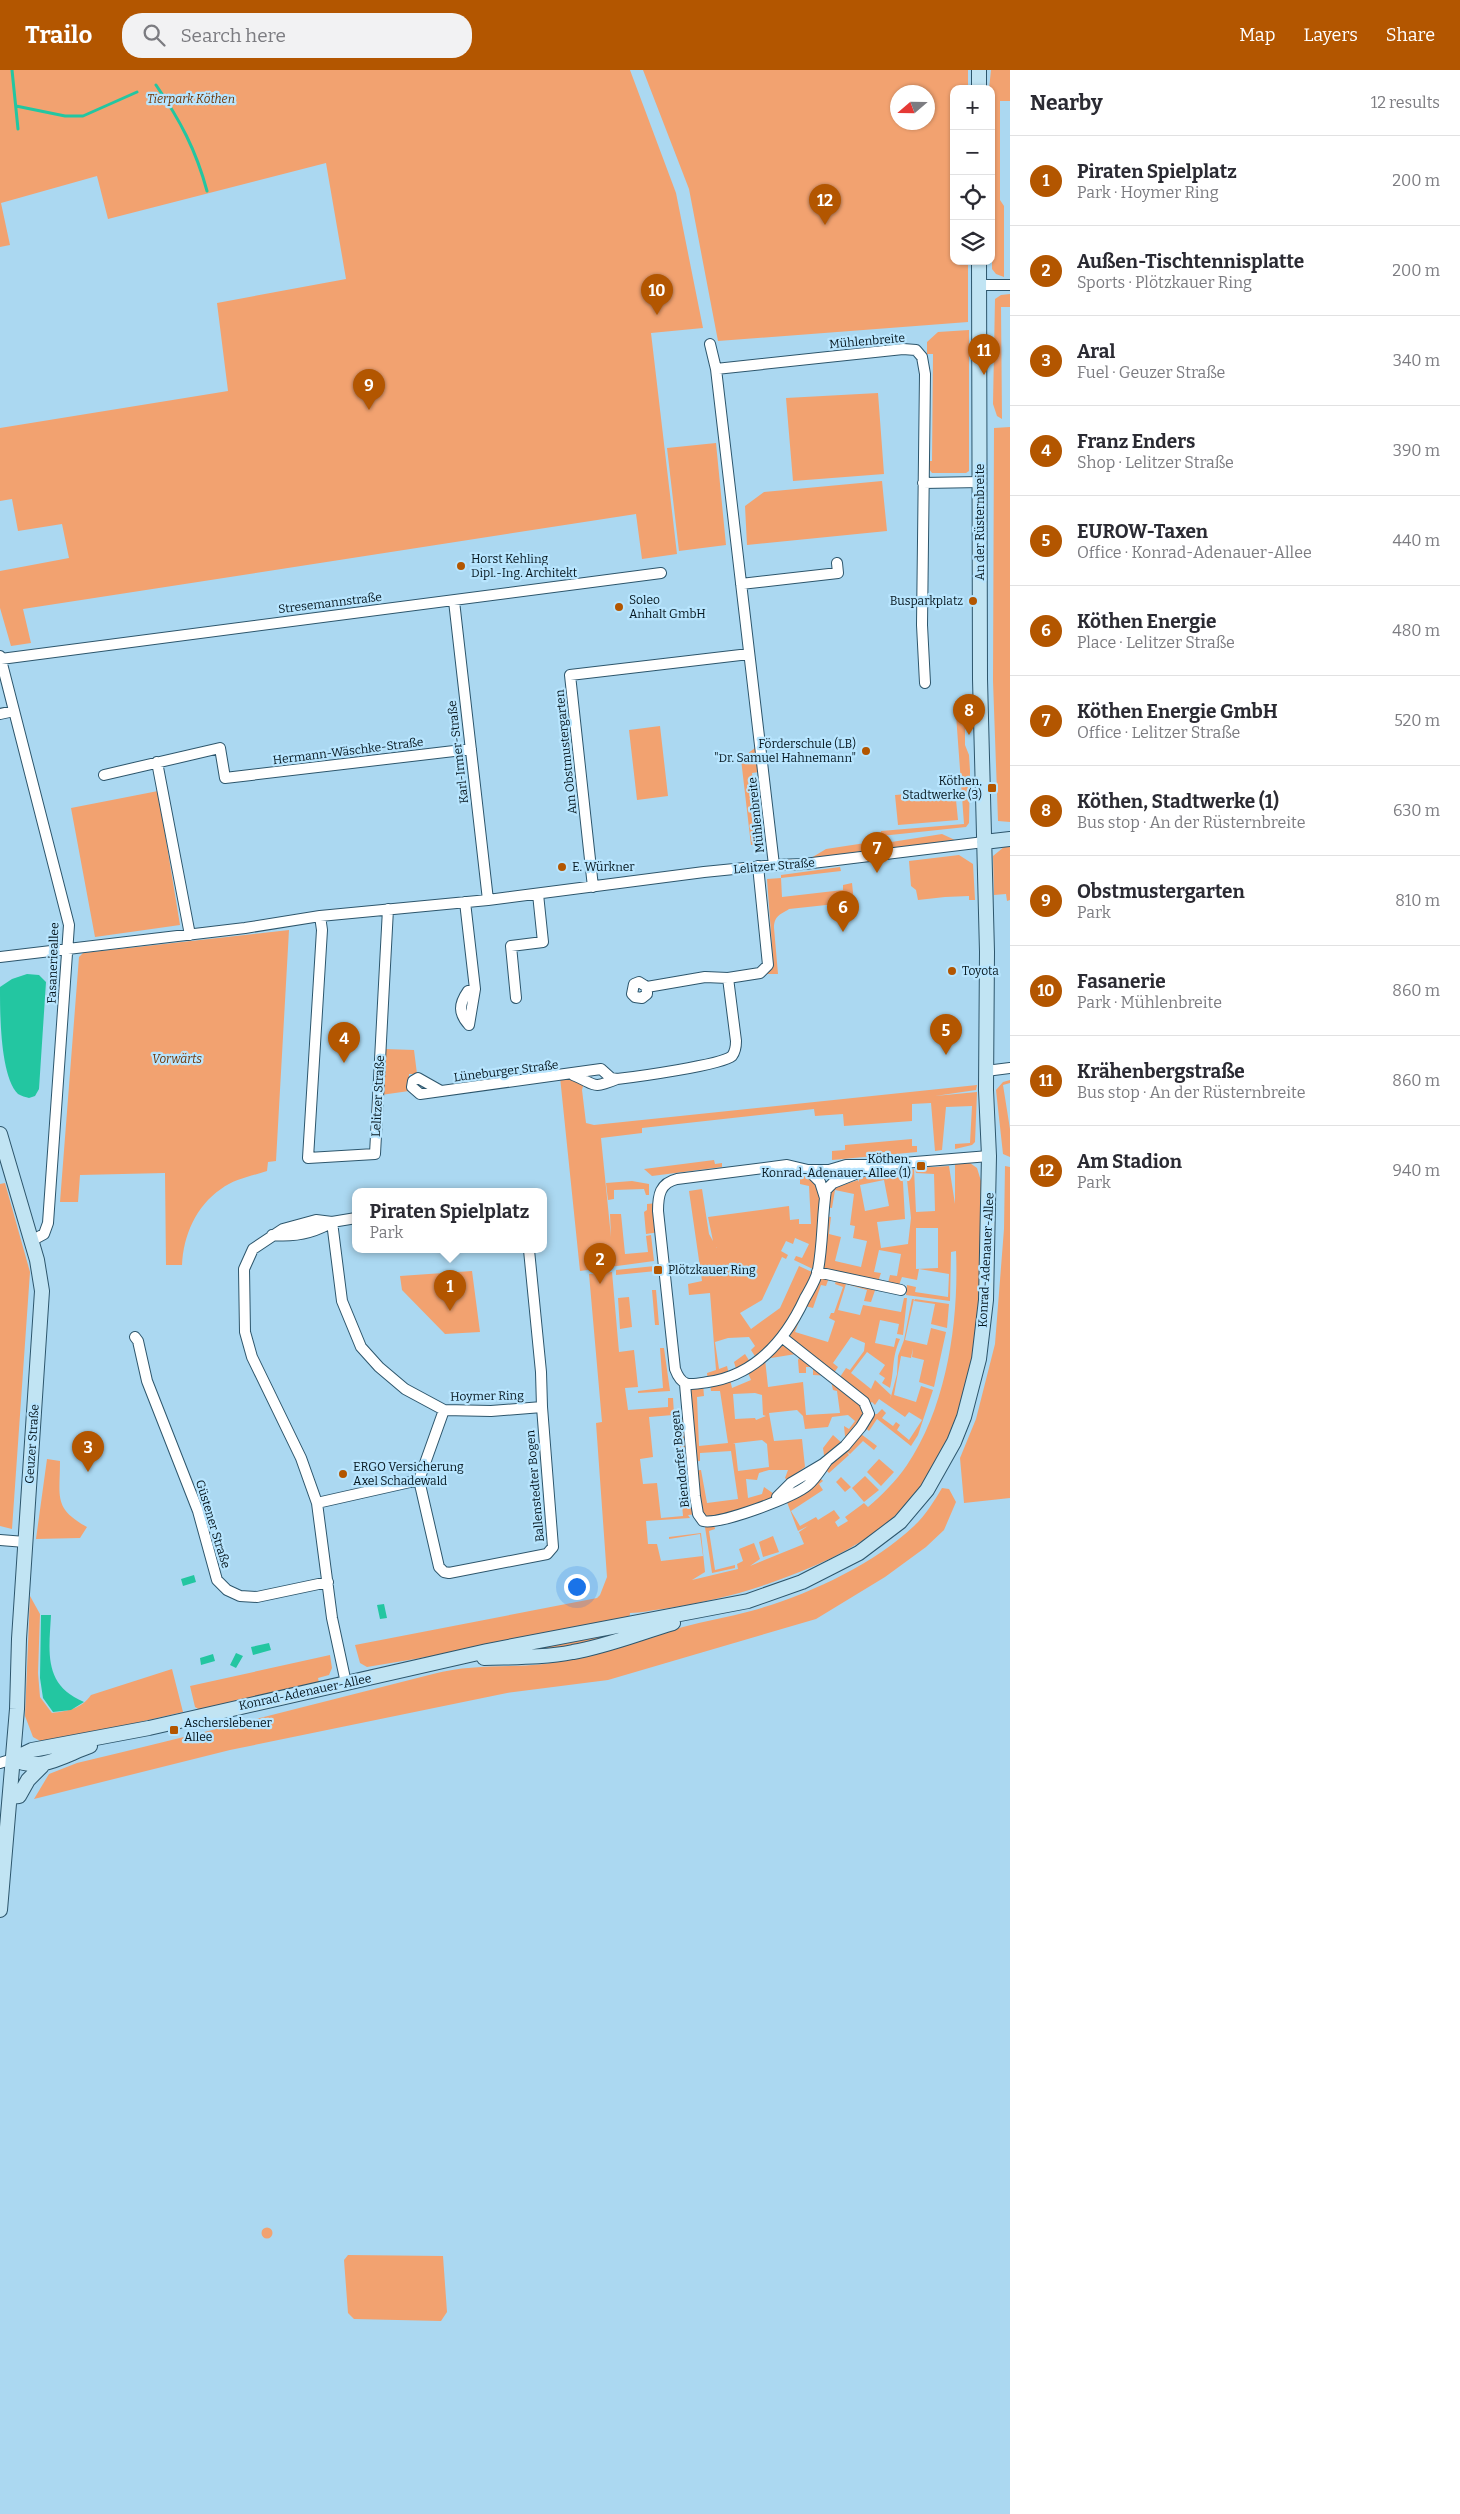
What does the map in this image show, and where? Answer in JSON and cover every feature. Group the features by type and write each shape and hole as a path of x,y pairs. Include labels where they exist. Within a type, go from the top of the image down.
{"main road":[{"path":"979,70 979,85"},
{"name":"An der Rüsternbreite","path":"979,265 980,679 984,842"},
{"name":"Lelitzer Straße","path":"984,842 1010,839"},
{"name":"Konrad-Adenauer-Allee","path":"7,1761 32,1750 149,1728 487,1651 726,1606 802,1582 859,1553 880,1539 909,1512 927,1490 941,1467 964,1417 979,1359 986,1300 989,1156 986,1071 987,952 984,842"},
{"name":"Geuzer Straße","path":"0,1134 31,1241 42,1291 25,1542 7,1761 10,1797 0,1910"},
{"name":"Konrad-Adenauer-Allee","path":"42,1766 72,1752 149,1728"},
{"path":"7,1761 29,1766 42,1766"},
{"path":"10,1797 19,1796 28,1780 42,1766"}],"street":[{"path":"979,285 1010,285"},
{"name":"Mühlenbreite","path":"710,344 716,369 774,865"},
{"name":"Mühlenbreite","path":"716,369 903,348 916,350 922,358 925,374 922,625 924,683"},
{"path":"923,483 981,482"},
{"path":"741,584 838,573 836,563"},
{"name":"Stresemannstraße","path":"0,657 454,601 662,573"},
{"name":"Karl-Irmer-Straße","path":"454,601 488,900"},
{"name":"Am Obstmustergarten","path":"593,886 570,675 748,654"},
{"name":"Fasanerieallee","path":"0,657 67,914 69,949 48,1223 44,1234 31,1241"},
{"path":"0,714 14,711"},
{"name":"Hermann-Wäschke-Straße","path":"157,762 220,748 225,778 227,778 471,750"},
{"path":"104,775 157,762 190,935"},
{"name":"Lelitzer Straße","path":"0,958 190,935 320,916 488,900 758,866 804,864 984,842"},
{"path":"647,987 705,978 728,978 760,973 768,965 758,866"},
{"path":"516,998 511,946 543,942 538,894"},
{"path":"465,902 475,989"},
{"name":"Lelitzer Straße","path":"320,916 322,930 308,1158 375,1154 388,909"},
{"name":"Lüneburger Straße","path":"574,1075 587,1084 595,1085 617,1079 714,1063 731,1056 736,1041 728,978"},
{"path":"986,1071 1010,1068"},
{"name":"Lüneburger Straße","path":"441,1091 601,1070 611,1078 617,1079"},
{"path":"829,1170 825,1174 829,1182 825,1198 817,1272 794,1322 783,1338 748,1368 712,1382 685,1384 679,1379 675,1369 658,1211 658,1199 661,1188 669,1181 788,1165 808,1170 829,1170 846,1165 878,1165 989,1156"},
{"path":"808,1170 829,1182 878,1165"},
{"path":"808,1170 820,1182 825,1198"},
{"path":"346,1683 332,1618 317,1503 301,1458 252,1357 245,1332 244,1269 254,1249 272,1236 285,1237 317,1232 332,1222 352,1219"},
{"name":"Hoymer Ring","path":"332,1222 342,1301 361,1347 378,1367 405,1389 444,1410 491,1411 542,1407 541,1372 529,1253"},
{"path":"817,1272 901,1290"},
{"name":"Güstener Straße","path":"135,1337 146,1381 198,1511 217,1580 227,1590 240,1596 257,1597 328,1582"},
{"name":"Biendorfer Bogen","path":"685,1384 699,1518 705,1522 719,1520 768,1504 791,1483 827,1461 861,1427 867,1419 869,1409 864,1402 783,1338"},
{"name":"Ballenstedter Bogen","path":"419,1480 439,1567 444,1572 453,1572 547,1554 553,1547 554,1541 542,1425 542,1407"},
{"path":"317,1503 419,1480 444,1410"},
{"path":"0,1540 25,1542"}],"green space":[{"name":"Tierpark Köthen","path":"0,70 630,70 676,193 703,328 651,333 677,554 642,559 636,514 23,609 31,643 11,646 0,608 0,571 69,558 62,524 18,531 12,499 0,501 0,428 228,391 217,303 346,279 326,163 108,219 97,176 1,203 10,245 0,247"},
{"path":"643,70 968,70 968,85 950,85 950,265 968,265 968,322 718,341 689,189"},
{"path":"991,70 1010,70 1010,101 1000,101 1000,200 1004,206 1004,277 996,274 992,269 992,265 995,265 995,85 989,85"},
{"path":"1010,294 1010,307 1001,307 1002,419 997,416 993,404 995,299 1001,295"},
{"path":"969,330 969,471 966,473 932,473 929,469 929,461 932,461 933,354 927,354 927,342 938,332"},
{"path":"878,393 884,474 793,481 786,398"},
{"path":"1010,427 1010,822 998,821 993,681 994,428"},
{"path":"716,443 726,545 679,551 667,448"},
{"path":"882,481 887,531 747,545 745,506 764,492"},
{"path":"955,701 965,701 965,745 969,755 970,771 969,823 966,827 881,836 881,831 964,824"},
{"path":"660,726 668,796 637,800 629,730"},
{"path":"756,747 759,772 752,773 760,844 751,845 741,759"},
{"path":"955,790 958,820 898,825 895,795"},
{"path":"158,791 180,925 95,937 71,808"},
{"path":"942,834 955,840 886,849 885,843"},
{"path":"872,842 871,850 811,858 826,849"},
{"path":"1010,846 1010,900 1007,901 1006,894 994,895 993,856 1004,847"},
{"path":"959,855 973,864 975,900 969,900 969,896 918,900 916,890 911,886 909,861"},
{"path":"840,867 841,871 781,878 781,875"},
{"path":"781,878 782,897 843,890 843,885 852,883 854,902 789,909 779,916 774,924 778,974 766,974 772,968 773,960 767,879"},
{"name":"Vorwärts","path":"289,930 276,1161 268,1162 267,1171 232,1183 212,1196 192,1222 185,1243 182,1265 166,1265 165,1173 80,1175 78,1202 60,1202 79,957 83,953"},
{"path":"384,1049 414,1050 417,1074 409,1074 409,1091 381,1095"},
{"path":"573,1075 584,1082 582,1090 586,1123 594,1125 977,1085 976,1090 935,1096 977,1092 975,1142 972,1145 955,1149 955,1144 970,1143 972,1106 946,1107 942,1150 935,1151 931,1103 912,1104 912,1121 844,1126 843,1114 815,1116 814,1109 642,1128 642,1133 601,1138 611,1237 610,1214 621,1214 625,1254 648,1252 646,1236 651,1235 654,1261 580,1271 560,1077"},
{"path":"1010,1080 1010,1083 1003,1085 1010,1129 1010,1157 1003,1154 996,1090 1003,1082"},
{"path":"912,1139 912,1146 917,1146 917,1152 832,1160 832,1151 845,1150 845,1145"},
{"path":"714,1160 715,1164 722,1163 722,1167 652,1176 644,1169"},
{"path":"970,1163 977,1168 981,1181 980,1272 971,1364 960,1409 943,1451 919,1489 887,1523 861,1542 803,1571 746,1591 691,1604 630,1613 629,1623 367,1667 360,1663 355,1645 597,1598 600,1595 607,1577 596,1423 602,1422 589,1274 612,1272 619,1352 634,1350 638,1387 625,1388 628,1410 668,1407 668,1398 673,1398 674,1414 681,1418 688,1417 685,1384 703,1384 704,1396 697,1397 699,1446 728,1443 720,1391 711,1391 710,1382 708,1382 707,1373 716,1370 710,1293 689,1295 688,1284 702,1281 689,1191 702,1189 709,1234 713,1241 708,1217 789,1206 790,1220 799,1219 799,1224 811,1224 809,1186 800,1184 800,1169 820,1183 834,1188 858,1180 859,1182 859,1179 873,1174 901,1170 905,1219 877,1222 881,1248 908,1244 911,1218 906,1170 914,1169 916,1212 935,1211 934,1174 916,1173 915,1168 949,1166 955,1204 955,1164","holes":["884,1180 889,1206 865,1211 860,1185","835,1190 854,1194 850,1225 855,1226 853,1238 867,1241 861,1267 835,1261 841,1237 829,1234 831,1217 824,1216 824,1207 832,1208","916,1228 938,1228 938,1268 916,1269","795,1238 809,1244 802,1258 796,1256 794,1260 817,1271 816,1274 799,1266 780,1308 751,1329 740,1313 762,1300 782,1257 786,1259 788,1255 781,1251 786,1241 793,1244","879,1250 901,1254 897,1276 890,1275 888,1283 899,1285 902,1277 917,1280 919,1269 949,1274 948,1297 915,1292 916,1287 907,1285 906,1295 950,1301 951,1252 956,1251 955,1306 948,1362 932,1417 921,1442 903,1471 889,1488 868,1507 864,1503 845,1517 848,1521 838,1527 835,1522 840,1518 834,1510 818,1520 816,1517 800,1526 791,1511 823,1490 819,1484 823,1481 819,1477 785,1497 798,1531 808,1526 799,1532 804,1544 750,1566 760,1559 754,1543 739,1549 743,1561 737,1564 738,1569 692,1580 705,1572 701,1533 669,1537 669,1539 700,1534 703,1556 661,1561 657,1544 648,1544 646,1521 690,1518 688,1515 698,1514 719,1520 777,1496 764,1487 762,1494 748,1498 746,1479 757,1480 759,1473 769,1470 788,1470 785,1478 787,1480 805,1467 802,1439 774,1441 769,1413 797,1410 803,1416 805,1429 828,1427 832,1417 848,1415 855,1421 849,1429 844,1426 845,1436 850,1440 862,1425 869,1431 877,1419 911,1446 918,1435 933,1390 921,1386 916,1402 894,1395 901,1356 911,1358 913,1348 912,1357 924,1360 919,1382 934,1387 946,1332 931,1328 927,1345 905,1340 914,1299 912,1299 904,1340 898,1356 897,1374 890,1400 891,1395 875,1380 871,1389 851,1373 867,1352 885,1365 879,1374 885,1378 882,1383 890,1388 895,1353 900,1339 896,1338 894,1347 875,1343 880,1320 899,1324 897,1334 903,1335 907,1298 904,1298 901,1312 863,1305 860,1315 838,1310 846,1284 867,1290 864,1301 871,1302 881,1273 874,1272","830,1275 837,1277 835,1284 843,1287 834,1313 831,1313 829,1318 835,1321 828,1342 795,1332 805,1306 813,1308 821,1285 826,1286","749,1337 755,1346 751,1350 758,1361 752,1365 745,1354 734,1362 737,1372 746,1368 751,1380 732,1388 727,1366 719,1369 715,1342 728,1338","851,1337 865,1343 864,1351 850,1370 846,1368 838,1380 831,1381 833,1390 837,1391 840,1413 806,1415 803,1382 768,1387 765,1359 802,1353 798,1360 799,1373 806,1373 806,1367 813,1367 813,1375 832,1376 838,1367 833,1363","755,1393 762,1395 763,1415 766,1416 756,1420 755,1418 735,1419 733,1394","879,1399 905,1417 909,1412 922,1420 909,1440 897,1430 900,1425 896,1422 893,1426 882,1418 886,1413 882,1409 877,1414 869,1414 867,1405 872,1402 875,1405","673,1415 676,1455 679,1456 679,1463 700,1461 700,1453 731,1451 738,1499 707,1503 701,1470 683,1472 684,1481 680,1481 683,1516 661,1518 657,1483 643,1484 640,1459 653,1457 649,1417","762,1440 767,1444 769,1467 738,1471 735,1444 733,1444"]},
{"path":"1005,1166 1010,1167 1010,1498 964,1503 960,1458 976,1419 995,1344 1004,1229"},
{"path":"632,1181 649,1184 649,1195 646,1195 644,1189 614,1190 614,1199 608,1200 606,1183"},
{"path":"5,1183 30,1272 12,1529 0,1526 0,1184"},
{"path":"658,1203 660,1232 646,1234 644,1212 647,1210 647,1204"},
{"path":"655,1266 656,1271 616,1275 616,1270"},
{"path":"472,1271 480,1332 445,1334 402,1290 400,1276"},
{"path":"652,1290 656,1290 659,1325 655,1325"},
{"path":"629,1297 632,1327 620,1329 618,1298"},
{"path":"915,1299 949,1304 947,1328 931,1324 935,1304 914,1301"},
{"path":"660,1348 664,1348 670,1391 638,1393 638,1391 663,1388"},
{"path":"861,1434 877,1446 874,1450 863,1441 850,1454 847,1452 849,1455 829,1473 823,1467 829,1459 824,1455 823,1448 833,1435 844,1445"},
{"path":"47,1459 60,1461 61,1500 68,1514 87,1527 80,1538 36,1539"},
{"path":"879,1459 894,1472 881,1486 867,1472"},
{"path":"865,1476 879,1490 864,1502 852,1488"},
{"path":"841,1477 851,1487 845,1492 836,1482"},
{"path":"942,1488 949,1489 956,1502 944,1530 926,1547 885,1577 816,1619 608,1680 507,1693 230,1750 34,1799 49,1774 77,1763 447,1671 475,1667 544,1664 580,1657 683,1627 772,1605 838,1578 879,1554 918,1522 930,1508"},
{"path":"714,1525 715,1529 709,1531 715,1570 735,1565 735,1568 712,1573 705,1527"},
{"path":"773,1536 779,1552 763,1557 759,1542"},
{"path":"30,1596 40,1614 38,1673 40,1697 52,1713 69,1710 78,1706 91,1695 172,1669 183,1712 75,1737 42,1742 33,1737 25,1716"},
{"path":"657,1620 595,1642 547,1652 488,1655"},
{"path":"330,1655 332,1668 329,1675 318,1678 319,1682 200,1710 195,1707 190,1686"},
{"path":"265,2228 269,2228 272,2233 271,2237 265,2238 262,2235 262,2231"},
{"path":"348,2255 443,2256 447,2312 441,2321 354,2319 348,2313 344,2260"}],"shaded area":[{"path":"27,974 39,975 46,982 39,1089 35,1096 29,1098 18,1094 12,1085 8,1073 2,1044 0,998 0,987 12,979"},
{"path":"194,1575 196,1582 183,1586 181,1579"},
{"path":"384,1604 387,1618 380,1619 377,1605"},
{"path":"41,1615 51,1615 50,1654 51,1666 55,1677 71,1695 84,1702 71,1710 53,1712 43,1698 40,1678"},
{"path":"269,1643 271,1650 253,1655 251,1647"},
{"path":"236,1653 243,1656 236,1668 230,1665"},
{"path":"213,1654 215,1661 201,1665 200,1658"}],"waterway":[{"path":"12,70 18,129"},
{"path":"156,85 186,136 198,162 207,191"},
{"path":"16,106 65,116 83,116 137,92"}],"place":[{"name":"Am Stadion","path":"825,225"},
{"name":"Fasanerie","path":"657,315"},
{"name":"Krähenbergstraße","path":"984,375"},
{"name":"Obstmustergarten","path":"369,410"},
{"name":"Horst Kehling Dipl.-Ing. Architekt","path":"461,566"},
{"name":"Busparkplatz","path":"973,601"},
{"name":"Soleo Anhalt GmbH","path":"619,607"},
{"name":"Köthen, Stadtwerke (1)","path":"969,735"},
{"name":"Förderschule (LB) \"Dr. Samuel Hahnemann\"","path":"866,751"},
{"name":"Köthen, Stadtwerke (3)","path":"992,788"},
{"name":"E. Würkner","path":"562,867"},
{"name":"Köthen Energie GmbH","path":"877,873"},
{"name":"Köthen Energie","path":"843,932"},
{"name":"Toyota","path":"952,971"},
{"name":"EUROW-Taxen","path":"946,1055"},
{"name":"Franz Enders","path":"344,1063"},
{"name":"Köthen, Konrad-Adenauer-Allee (1)","path":"921,1166"},
{"name":"Plötzkauer Ring","path":"658,1270"},
{"name":"Außen-Tischtennisplatte","path":"600,1284"},
{"name":"Piraten Spielplatz","path":"450,1311"},
{"name":"Aral","path":"88,1472"},
{"name":"ERGO Versicherung Axel Schadewald","path":"343,1474"},
{"name":"Ascherslebener Allee","path":"174,1730"}]}
